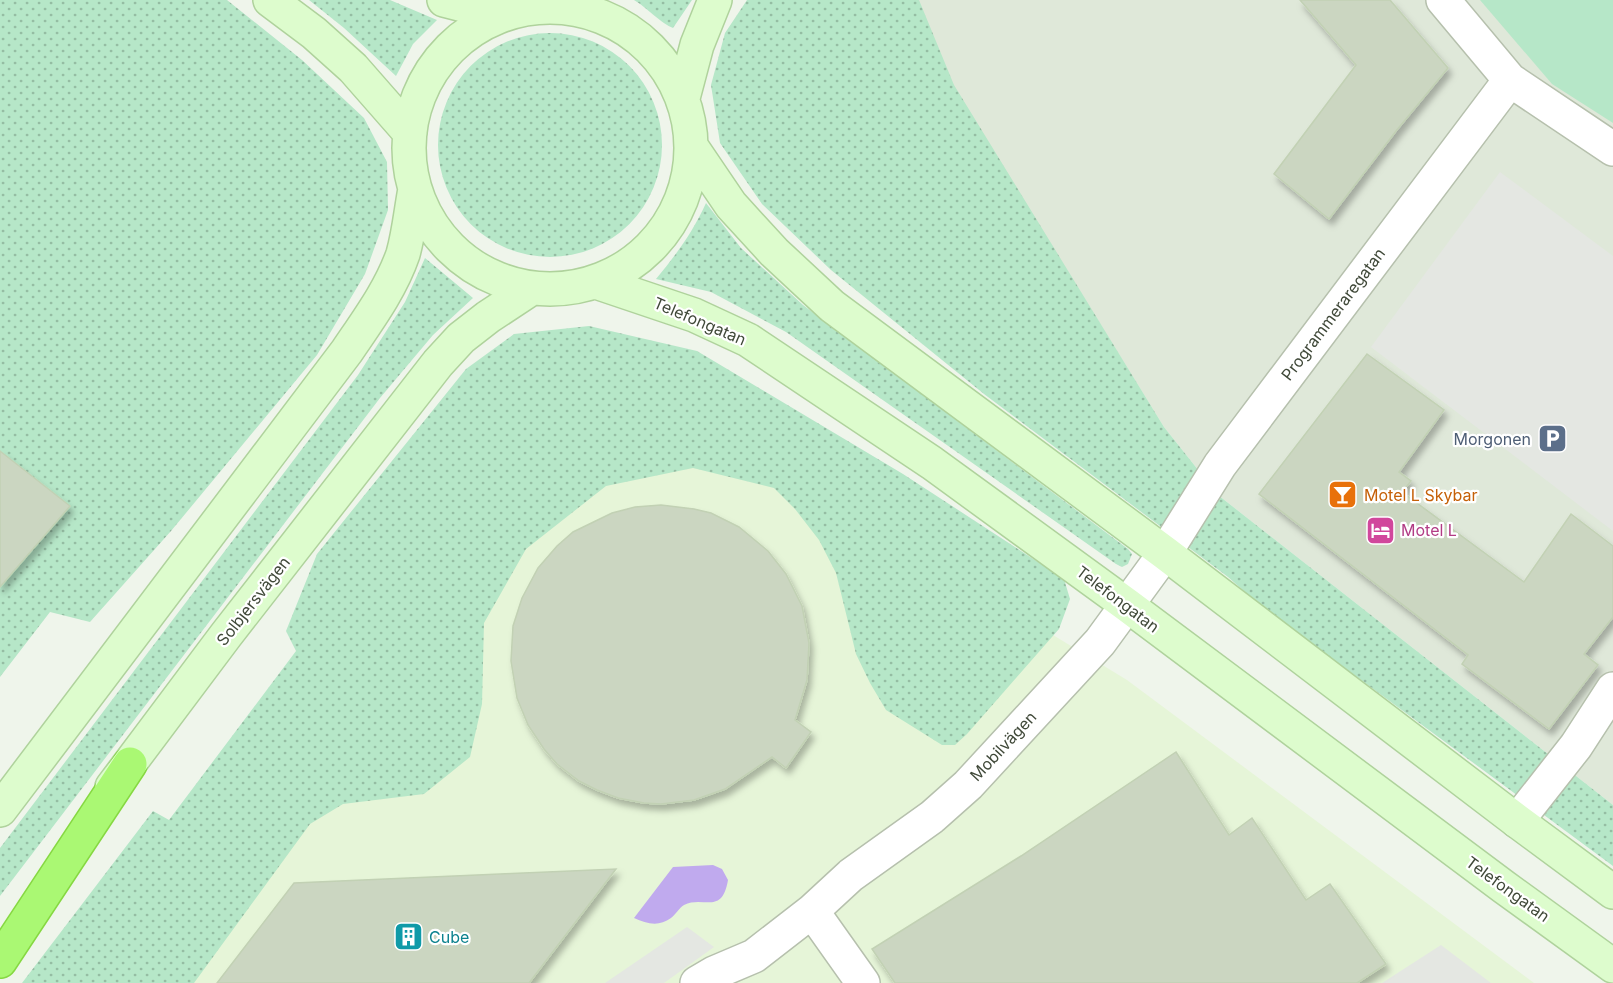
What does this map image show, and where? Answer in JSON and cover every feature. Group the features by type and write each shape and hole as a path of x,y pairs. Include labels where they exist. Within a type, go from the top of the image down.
{"highway":[{"path":"0,961 130,764"}],"main road":[{"path":"270,0 314,33 353,68 410,133"},
{"path":"444,0 502,15"},
{"path":"683,98 697,45 715,0"},
{"path":"560,3 601,16 642,40 659,57 683,98 689,122 691,146 688,181 675,214 654,243 627,266 596,282 553,290 532,288 500,280 472,266 447,245 428,219 415,189 409,152 410,133 416,102 430,74 450,49 474,29 502,15 560,3"},
{"path":"691,146 732,206 774,252 832,306 1165,553 1613,892"},
{"path":"0,810 347,351 375,310 403,253 415,189"},
{"name":"Telefongatan","path":"596,282 694,315 748,340 932,463 1613,966"},
{"name":"Solbjersvägen","path":"0,939 226,634 438,363 461,338 532,288"}],"street":[{"path":"1443,0 1510,80 1613,149"},
{"name":"Programmeraregatan","path":"1165,553 1220,465 1510,80"},
{"name":"Mobilvägen","path":"697,983 754,956 812,910 851,875 933,817 968,785 1100,642 1165,553"},
{"path":"1517,821 1576,746 1613,688"},
{"path":"812,910 863,983"}],"shaded area":[{"path":"0,0 227,0 302,60 364,118 387,162 388,210 365,274 317,355 171,531 90,622 50,612 0,677"},
{"path":"309,0 390,0 437,20 413,44 396,76 344,28"},
{"path":"634,0 692,0 673,28"},
{"path":"747,0 919,0 954,85 1164,427 1218,495 1613,805 1613,866 1261,606 1228,577 984,394 831,270 762,204 720,143 711,85 725,33"},
{"path":"900,0 1613,0 1613,805 1218,495 1164,427"},
{"path":"1480,0 1613,0 1613,123 1552,84"},
{"path":"550,33 572,35 603,46 621,58 637,74 649,92 657,113 662,145 660,167 649,198 637,216 621,232 603,244 582,252 550,257 528,255 497,244 479,232 463,216 451,198 443,177 438,145 440,123 451,92 463,74 479,58 497,46 518,38"},
{"name":"Morgonen","path":"1500,172 1613,256 1613,531 1371,347"},
{"path":"706,203 741,248 803,305 1128,549 1132,554 1128,564 1122,567 1116,564 786,332 711,292 656,279 684,243"},
{"path":"425,258 473,298 433,335 380,398 0,896 0,848 358,375 405,302"},
{"path":"589,326 697,351 903,474 1064,579 1070,599 1059,629 967,734 955,745 942,745 886,710 856,654 836,573 819,540 795,509 774,488 693,468 606,486 526,549 484,623 482,704 470,757 424,794 343,804 310,824 194,983 22,983 153,811 169,820 296,651 286,631 317,554 466,369 514,334"},
{"path":"695,432 989,596 1127,680 1534,983 163,983 559,468"},
{"path":"713,865 722,869 728,880 721,898 711,902 684,905 671,918 662,923 648,923 634,918 673,867"},
{"path":"687,927 714,947 664,983 605,983"},
{"path":"1441,945 1491,983 1382,983"}],"building":[{"path":"1300,0 1390,0 1448,68 1396,131 1329,219 1274,174 1356,65"},
{"name":"Motel L","path":"1367,354 1444,410 1399,472 1411,481 1402,492 1524,582 1571,514 1613,546 1613,617 1584,654 1598,665 1549,729 1462,664 1468,655 1259,494"},
{"path":"0,451 70,506 0,587"},
{"path":"661,505 711,513 739,527 768,551 786,574 802,606 809,643 807,680 795,720 811,732 786,768 772,757 725,789 694,800 661,804 618,798 597,790 579,781 557,764 528,725 517,698 511,661 513,626 522,598 538,568 557,546 573,532 612,513 635,507"},
{"path":"1176,752 1229,835 1252,818 1306,900 1330,884 1386,964 1357,983 895,983 872,949 1021,856"},
{"name":"Cube","path":"616,869 529,983 217,983 294,883"}],"place":[{"name":"Morgonen","path":"1552,439"},
{"name":"Motel L Skybar","path":"1343,495"},
{"name":"Motel L","path":"1380,530"},
{"name":"Cube","path":"408,937"}]}
